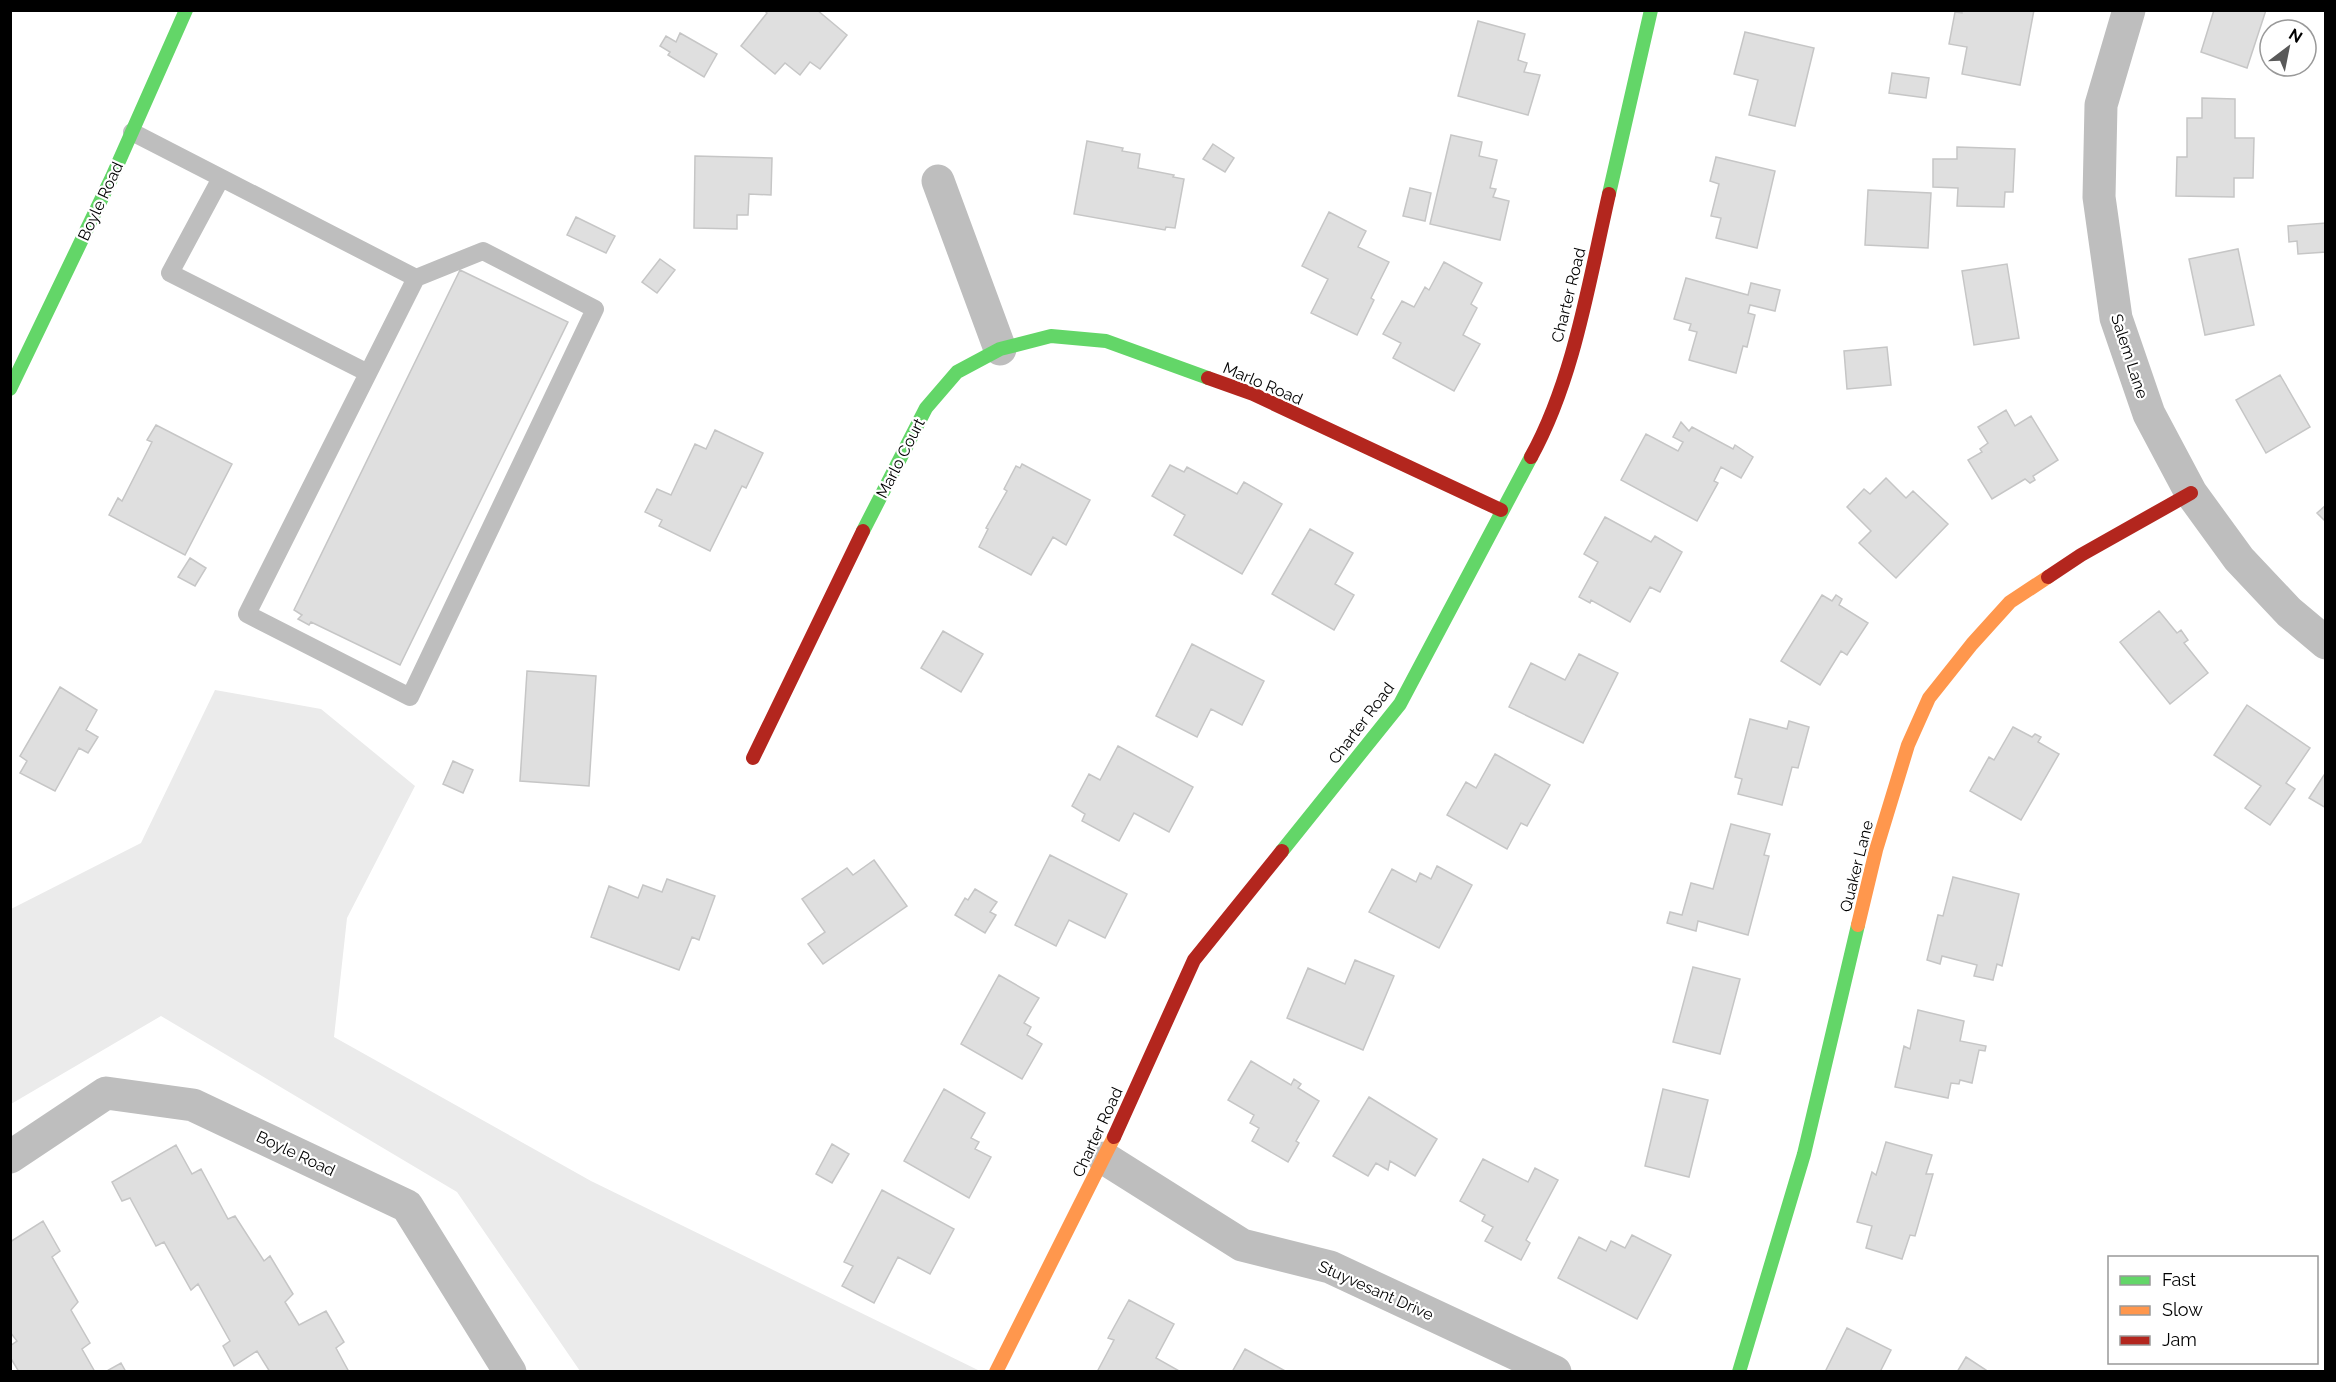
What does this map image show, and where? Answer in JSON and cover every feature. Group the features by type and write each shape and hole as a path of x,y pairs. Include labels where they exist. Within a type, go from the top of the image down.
{"street":[{"name":"Boyle Road","path":"10,389 112,177 186,10"},
{"name":"Charter Road","path":"996,1371 1104,1158 1194,960 1400,704 1501,510 1547,428 1577,334 1651,10"},
{"name":"Salem Lane","path":"2129,10 2102,105 2099,197 2116,318 2149,414 2191,493 2239,559 2289,612 2325,643"},
{"path":"938,181 1000,349"},
{"name":"Marlo Road","path":"1000,349 1051,336 1106,341 1253,394 1501,510"},
{"name":"Marlo Court","path":"753,758 885,485 926,408 957,372 1000,349"},
{"name":"Quaker Lane","path":"1739,1371 1804,1154 1876,850 1908,746 1929,698 1972,644 2010,602 2081,555 2191,493"},
{"name":"Boyle Road","path":"10,1157 106,1093 193,1104 407,1206 510,1371"},
{"name":"Stuyvesant Drive","path":"1104,1158 1242,1245 1330,1267 1555,1371"}],"lane":[{"path":"132,132 416,278"},
{"path":"220,178 170,273 368,373"},
{"path":"483,251 595,309 410,697 247,614 368,373 416,278 483,251"}],"shaded area":[{"path":"215,690 321,709 415,786 347,918 334,1037 591,1181 980,1371 580,1371 457,1192 161,1016 11,1104 11,909 141,843"}],"building":[{"path":"764,10 817,10 847,35 820,69 810,62 800,75 785,63 775,74 741,46 767,13"},
{"path":"1962,10 2034,10 2020,85 1962,74 1967,47 1949,44 1955,12 1962,13"},
{"path":"2214,10 2266,10 2263,18 2258,18 2258,34 2247,68 2201,52"},
{"path":"1478,21 1525,34 1518,60 1527,63 1524,72 1540,75 1528,115 1458,96"},
{"path":"1745,32 1814,48 1795,126 1749,115 1758,80 1734,74"},
{"path":"680,33 717,54 704,77 668,55 670,52 660,46 666,36 676,42"},
{"path":"1892,73 1929,78 1926,98 1889,93"},
{"path":"2202,98 2235,99 2235,138 2254,138 2253,178 2234,178 2234,197 2176,196 2177,157 2187,157 2187,118 2202,118"},
{"path":"1451,135 1482,142 1479,156 1497,160 1490,188 1496,189 1493,197 1509,201 1500,240 1430,224"},
{"path":"1087,141 1140,154 1138,168 1184,179 1175,228 1166,227 1165,230 1074,214"},
{"path":"1213,144 1234,158 1225,172 1203,159"},
{"path":"1957,147 2015,149 2013,192 2005,192 2004,207 1957,206 1958,188 1933,187 1933,159 1957,159"},
{"path":"695,156 772,158 771,195 749,194 748,215 737,215 737,229 694,228"},
{"path":"1716,157 1775,171 1757,248 1716,238 1721,218 1711,216 1719,184 1710,181"},
{"path":"1410,188 1431,193 1425,221 1403,216"},
{"path":"1868,190 1931,193 1928,248 1865,245"},
{"path":"1329,212 1366,231 1358,247 1389,262 1371,298 1374,300 1357,335 1311,313 1328,279 1302,266"},
{"path":"576,217 615,236 606,253 567,235"},
{"path":"2326,223 2326,252 2298,254 2297,241 2289,242 2288,226"},
{"path":"2238,249 2254,325 2205,335 2189,259"},
{"path":"660,259 675,270 657,293 642,282"},
{"path":"1444,262 1482,283 1471,304 1477,308 1463,335 1480,344 1454,391 1393,358 1401,343 1383,334 1402,301 1414,307 1425,287 1429,290"},
{"path":"2007,264 2019,338 1974,345 1962,271"},
{"path":"460,270 568,322 400,665 311,622 309,625 298,619 302,615 294,610"},
{"path":"1686,278 1748,295 1751,283 1780,290 1775,311 1750,305 1748,313 1755,315 1747,347 1743,346 1736,373 1689,360 1697,332 1689,330 1691,324 1674,319"},
{"path":"1887,347 1891,385 1847,389 1844,351"},
{"path":"2280,375 2310,427 2266,453 2236,400"},
{"path":"2006,410 2015,426 2031,416 2058,460 2033,476 2035,480 2030,483 2025,479 1992,499 1968,460 1982,452 1980,449 1988,443 1978,427"},
{"path":"1681,422 1689,431 1692,427 1733,449 1735,445 1753,457 1741,478 1721,467 1714,481 1718,483 1697,521 1621,480 1646,434 1678,451 1683,442 1673,437"},
{"path":"156,425 232,464 185,555 109,515 118,498 122,501 152,442 147,440"},
{"path":"715,430 763,453 746,488 742,486 710,551 659,526 662,520 645,512 657,489 671,495 695,444 706,449"},
{"path":"1022,464 1090,500 1066,545 1053,537 1031,575 979,547 988,529 986,528 1007,491 1004,489 1016,466 1020,468"},
{"path":"1170,465 1184,472 1187,467 1237,494 1244,482 1282,504 1242,574 1174,535 1185,515 1152,496"},
{"path":"1886,478 1906,498 1913,491 1948,524 1896,578 1859,543 1871,531 1847,507 1864,489 1870,494"},
{"path":"2326,505 2326,522 2317,513"},
{"path":"1605,517 1651,542 1655,536 1682,552 1660,592 1650,587 1630,622 1591,600 1590,603 1579,597 1598,562 1584,554"},
{"path":"1310,529 1353,553 1335,584 1354,595 1334,630 1272,594"},
{"path":"190,558 206,568 195,586 178,577"},
{"path":"1822,595 1832,601 1836,595 1842,599 1839,605 1868,623 1847,655 1841,651 1820,685 1781,661"},
{"path":"2159,611 2177,633 2181,630 2188,640 2184,643 2208,673 2170,704 2120,642"},
{"path":"943,631 983,654 961,692 921,668"},
{"path":"1192,644 1264,681 1242,725 1211,709 1197,737 1156,716"},
{"path":"1579,654 1618,673 1583,743 1509,707 1531,663 1565,680"},
{"path":"527,671 596,676 589,786 520,781"},
{"path":"60,687 97,710 86,730 98,737 88,753 79,748 55,791 20,773 27,761 20,756"},
{"path":"2247,705 2310,748 2286,783 2295,789 2270,825 2245,808 2261,786 2214,755"},
{"path":"1750,719 1787,729 1789,721 1809,727 1798,768 1792,767 1782,805 1738,794 1742,779 1735,777"},
{"path":"2013,727 2032,737 2035,734 2041,737 2038,742 2059,754 2021,820 1970,791 1989,757 1994,760"},
{"path":"1118,746 1193,787 1169,832 1134,813 1119,841 1082,821 1085,814 1072,806 1089,774 1100,780"},
{"path":"1495,754 1550,785 1527,826 1521,823 1507,849 1447,815 1466,782 1476,788"},
{"path":"453,761 473,770 463,793 443,784"},
{"path":"2326,772 2326,808 2309,798"},
{"path":"1731,824 1770,834 1764,855 1769,856 1748,935 1698,921 1696,931 1667,923 1670,912 1682,915 1691,883 1713,889"},
{"path":"1050,855 1127,894 1105,938 1069,920 1056,946 1015,925"},
{"path":"874,860 907,906 823,964 808,944 825,932 802,899 847,868 853,875"},
{"path":"1437,866 1472,885 1439,948 1369,912 1392,869 1416,882 1420,873 1431,879"},
{"path":"1953,877 2019,894 2002,966 1997,964 1993,980 1974,976 1977,965 1942,956 1940,964 1927,960 1938,915 1943,916"},
{"path":"667,879 715,896 699,940 692,937 679,970 591,937 609,886 638,898 643,885 662,892"},
{"path":"975,889 997,902 990,912 996,915 985,933 955,915 965,898 968,900"},
{"path":"1355,960 1394,976 1363,1050 1287,1018 1308,968 1345,984"},
{"path":"1693,967 1740,979 1720,1054 1673,1042"},
{"path":"999,975 1039,998 1024,1023 1031,1027 1027,1035 1042,1044 1022,1079 961,1044"},
{"path":"1918,1010 1964,1021 1960,1041 1986,1046 1985,1051 1979,1050 1972,1083 1960,1080 1959,1084 1951,1083 1948,1098 1895,1087 1904,1046 1910,1049"},
{"path":"1251,1061 1291,1085 1294,1079 1301,1084 1298,1088 1319,1101 1296,1141 1299,1143 1288,1162 1252,1141 1259,1128 1250,1123 1254,1115 1228,1100"},
{"path":"944,1089 985,1113 971,1138 979,1142 975,1149 991,1157 969,1198 904,1161"},
{"path":"1663,1089 1708,1100 1689,1177 1645,1166"},
{"path":"1369,1097 1437,1139 1415,1176 1390,1161 1388,1170 1376,1163 1368,1176 1333,1156"},
{"path":"1886,1142 1932,1155 1926,1174 1933,1174 1915,1236 1910,1235 1902,1259 1866,1248 1872,1226 1857,1222 1872,1172 1876,1175"},
{"path":"832,1144 849,1154 832,1183 816,1174"},
{"path":"176,1145 192,1174 201,1169 228,1219 235,1216 264,1261 270,1256 293,1294 285,1302 299,1325 326,1311 344,1342 336,1348 349,1372 270,1372 257,1351 234,1366 223,1346 230,1341 198,1284 191,1290 164,1242 156,1246 130,1198 122,1201 112,1182"},
{"path":"1483,1159 1528,1182 1535,1168 1558,1180 1526,1240 1530,1243 1521,1260 1485,1241 1493,1227 1482,1221 1485,1215 1460,1201"},
{"path":"882,1190 954,1229 930,1274 898,1257 874,1303 842,1286 853,1266 844,1262"},
{"path":"43,1221 60,1251 52,1257 78,1302 71,1310 90,1343 82,1349 95,1372 19,1372 10,1357 10,1346 17,1341 10,1332 10,1242"},
{"path":"1632,1235 1671,1255 1637,1319 1558,1278 1579,1237 1606,1251 1611,1241 1625,1248"},
{"path":"1129,1300 1174,1324 1156,1358 1181,1372 1097,1372 1114,1340 1108,1338"},
{"path":"1847,1328 1891,1350 1880,1372 1825,1372"},
{"path":"1245,1349 1287,1372 1232,1372"},
{"path":"1966,1357 1986,1370 1985,1372 1957,1372"},
{"path":"121,1363 126,1372 105,1372"}],"traffic: fast":[{"path":"10,389 112,177 186,10"},
{"path":"1609,194 1651,10"},
{"path":"863,531 926,408 957,372 1000,349 1051,336 1106,341 1208,378"},
{"path":"1282,851 1400,704 1531,457"},
{"path":"1739,1372 1804,1154 1858,925"}],"traffic: slow":[{"path":"1858,925 1876,850 1908,745 1929,698 1972,644 2010,602 2048,577"},
{"path":"996,1372 1114,1137"}],"traffic: jam":[{"path":"1531,457 1559,395 1579,329 1609,194"},
{"path":"1208,378 1253,394 1501,510"},
{"path":"2048,577 2081,555 2191,493"},
{"path":"753,758 863,531"},
{"path":"1114,1137 1194,960 1282,851"}]}
